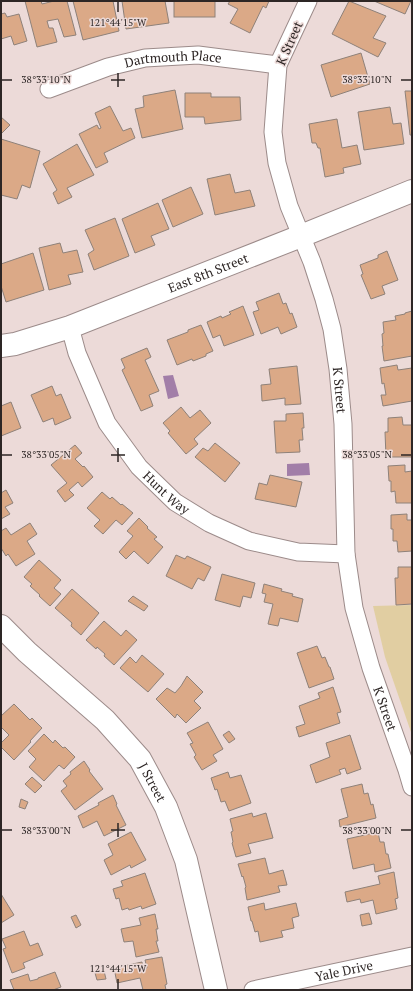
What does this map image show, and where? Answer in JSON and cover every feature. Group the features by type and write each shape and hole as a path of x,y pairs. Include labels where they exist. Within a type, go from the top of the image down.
{"street":[{"name":"K Street","path":"308,1 278,65 273,132 277,163 289,206 312,262 332,329 338,369 343,424 346,554 354,608 371,668 412,787"},
{"name":"Dartmouth Place","path":"49,89 108,67 146,58 198,55 278,65"},
{"name":"East 8th Street","path":"6,348 70,327 412,191"},
{"name":"Hunt Way","path":"70,327 77,353 107,424 139,467 174,502 209,523 249,541 298,552 346,554"},
{"name":"J Street","path":"1,626 27,652 104,720 140,759 166,807 186,860 216,990"},
{"name":"Yale Drive","path":"253,990 412,956"}],"shaded area":[{"path":"173,375 179,396 168,399 163,376"},
{"path":"309,463 310,475 287,476 287,464"},
{"path":"412,605 412,735 385,657 373,606"}],"building":[{"path":"25,1 41,1 42,4 54,1 67,1 76,35 64,37 58,19 47,21 49,28 53,28 57,42 37,47"},
{"path":"73,1 113,1 119,31 83,40"},
{"path":"122,1 165,1 169,23 126,29"},
{"path":"174,1 215,1 215,17 174,17"},
{"path":"230,1 269,1 266,8 263,6 250,33 230,23 238,9 228,4"},
{"path":"349,1 386,16 373,38 386,43 378,57 332,34"},
{"path":"374,1 411,1 405,14"},
{"path":"5,13 7,17 19,14 27,41 14,45 11,36 1,39 1,14"},
{"path":"361,53 370,84 331,97 321,65"},
{"path":"175,90 183,129 142,138 135,109 144,107 143,96"},
{"path":"405,91 412,91 412,135 410,135"},
{"path":"185,93 211,93 211,97 240,97 241,120 205,124 204,117 185,117"},
{"path":"110,106 123,131 131,128 135,138 104,153 108,162 96,168 79,134 97,125 99,129 101,128 95,113"},
{"path":"390,107 393,124 401,123 404,144 364,150 358,112"},
{"path":"1,117 10,125 1,134"},
{"path":"337,119 342,148 357,145 361,164 343,168 344,173 325,177 320,148 318,148 316,143 312,143 309,124"},
{"path":"1,139 40,151 30,188 22,185 17,199 1,195"},
{"path":"77,144 94,175 67,188 72,197 58,204 53,193 57,190 43,164"},
{"path":"230,174 235,193 250,190 255,206 215,215 207,179"},
{"path":"191,187 203,214 173,227 162,200"},
{"path":"158,203 169,229 151,236 155,245 135,253 122,219"},
{"path":"115,218 129,256 94,270 88,254 94,250 85,230"},
{"path":"60,243 63,253 77,250 83,272 68,275 71,284 49,290 39,248"},
{"path":"387,251 398,280 382,286 385,294 371,299 361,275 363,274 360,265 378,258 378,255"},
{"path":"33,253 44,290 6,302 1,286 1,264"},
{"path":"279,293 283,304 286,303 290,314 292,313 297,327 281,334 278,327 261,334 253,312 259,310 256,302"},
{"path":"243,306 254,335 224,346 220,335 213,338 207,322 221,316 222,318 231,314 229,312"},
{"path":"412,311 412,356 384,361 382,346 382,334 384,333 383,322 396,320 395,316"},
{"path":"201,325 213,351 206,354 206,356 193,361 192,359 177,365 167,340"},
{"path":"147,348 151,357 145,360 159,391 149,395 153,406 141,411 122,370 125,368 121,359"},
{"path":"397,365 398,370 412,368 412,401 383,406 381,395 386,395 384,383 382,384 380,368"},
{"path":"297,366 301,404 285,405 285,398 262,401 261,385 271,384 269,369"},
{"path":"52,386 56,396 61,394 71,418 55,425 53,418 43,422 31,395"},
{"path":"11,402 21,428 1,436 1,406"},
{"path":"181,407 190,418 200,410 211,423 194,439 198,444 186,454 168,433 170,431 163,423"},
{"path":"303,413 304,428 302,428 303,440 299,440 300,452 276,453 274,421 286,421 286,414"},
{"path":"402,417 403,425 412,425 412,457 386,457 385,432 388,432 388,418"},
{"path":"215,443 240,463 225,482 195,457 203,448 208,451"},
{"path":"75,445 82,453 75,459 83,467 84,466 93,477 82,487 78,482 69,490 74,495 65,502 57,491 67,483 51,465"},
{"path":"405,465 405,472 412,471 412,503 396,503 395,491 391,492 391,481 389,481 388,466"},
{"path":"270,475 302,482 296,507 255,499 259,483 267,485"},
{"path":"6,490 13,503 5,507 10,514 1,519 1,493"},
{"path":"102,492 110,499 112,497 133,513 122,525 116,520 103,534 94,526 100,520 87,508"},
{"path":"407,514 407,520 412,520 412,551 398,552 397,541 393,541 391,515"},
{"path":"139,518 157,537 154,539 163,547 148,564 134,551 126,559 119,552 133,536 127,531"},
{"path":"30,523 37,534 27,541 35,554 16,566 8,554 6,556 1,548 1,531 6,528 11,535"},
{"path":"176,555 185,559 187,556 211,567 204,581 198,578 192,589 166,576"},
{"path":"39,560 61,580 54,588 61,594 50,606 30,586 32,584 24,577"},
{"path":"398,567 412,567 412,604 396,605 395,578 398,578"},
{"path":"222,574 255,583 251,598 243,596 240,607 215,600"},
{"path":"264,584 282,589 281,591 293,594 292,596 303,599 298,622 280,618 278,626 268,624 273,604 264,602 266,594 262,593"},
{"path":"72,589 99,613 81,635 71,626 72,623 55,608"},
{"path":"133,596 148,606 144,611 128,601"},
{"path":"104,621 121,636 126,630 137,640 114,665 104,656 105,654 97,647 96,649 86,640"},
{"path":"317,646 322,658 325,657 334,679 309,688 297,653"},
{"path":"142,655 164,674 148,692 120,668 130,657 136,663"},
{"path":"187,676 203,692 194,701 201,708 186,723 177,714 175,718 156,699 167,688 175,693"},
{"path":"333,687 341,712 337,713 340,723 299,737 296,727 305,724 299,706 320,698 318,693"},
{"path":"14,704 30,720 32,718 42,728 14,760 1,747 1,743 9,735 1,727 1,716"},
{"path":"208,722 223,749 213,755 217,761 202,770 194,757 196,755 190,744 193,743 187,733"},
{"path":"229,731 235,739 229,743 223,735"},
{"path":"44,734 53,743 55,740 63,748 65,747 75,757 64,769 59,765 44,781 29,767 36,759 28,751"},
{"path":"350,735 361,769 347,774 345,768 339,770 341,774 316,783 310,765 330,757 326,743"},
{"path":"84,761 90,770 89,771 103,789 75,810 61,791 67,786 63,781 71,774 70,772"},
{"path":"228,772 230,778 241,775 251,803 229,811 225,801 221,802 217,789 215,790 211,778"},
{"path":"32,777 42,786 35,793 25,784"},
{"path":"362,784 364,794 368,793 371,805 373,804 376,818 340,827 339,820 348,817 341,789"},
{"path":"113,795 117,804 116,805 126,825 104,836 97,821 83,828 78,816 99,805 98,803"},
{"path":"21,799 28,802 25,809 19,807"},
{"path":"252,813 253,817 266,813 273,838 248,844 251,853 236,857 232,843 231,832 233,831 230,819"},
{"path":"131,832 146,860 131,868 130,865 111,875 104,860 113,855 108,844"},
{"path":"378,832 380,842 384,842 391,868 375,872 374,864 353,869 347,839"},
{"path":"265,858 269,874 283,870 287,885 278,886 280,892 247,900 246,887 238,864"},
{"path":"394,872 398,898 395,899 397,909 376,914 373,900 361,903 360,899 347,902 345,892 380,884 378,876"},
{"path":"145,873 156,904 142,909 141,906 129,910 128,908 122,910 119,898 116,899 113,889 123,886 121,881"},
{"path":"1,894 14,915 1,923"},
{"path":"264,903 265,910 296,903 299,916 292,918 294,928 281,931 283,937 260,942 258,931 255,932 251,921 248,907"},
{"path":"369,913 372,924 362,926 360,915"},
{"path":"155,914 158,929 156,929 158,941 156,941 159,952 136,957 133,941 124,942 121,929 141,925 139,918"},
{"path":"76,915 81,925 76,928 71,917"},
{"path":"24,931 30,946 38,943 43,955 23,963 25,968 12,973 3,949 6,948 2,939"},
{"path":"162,957 167,984 165,985 166,990 143,990 140,978 117,983 114,968 142,962 143,969 147,968 145,960"},
{"path":"104,971 106,979 97,980 95,973"},
{"path":"55,972 61,987 53,990 14,990 10,980 28,974 30,981"}]}
